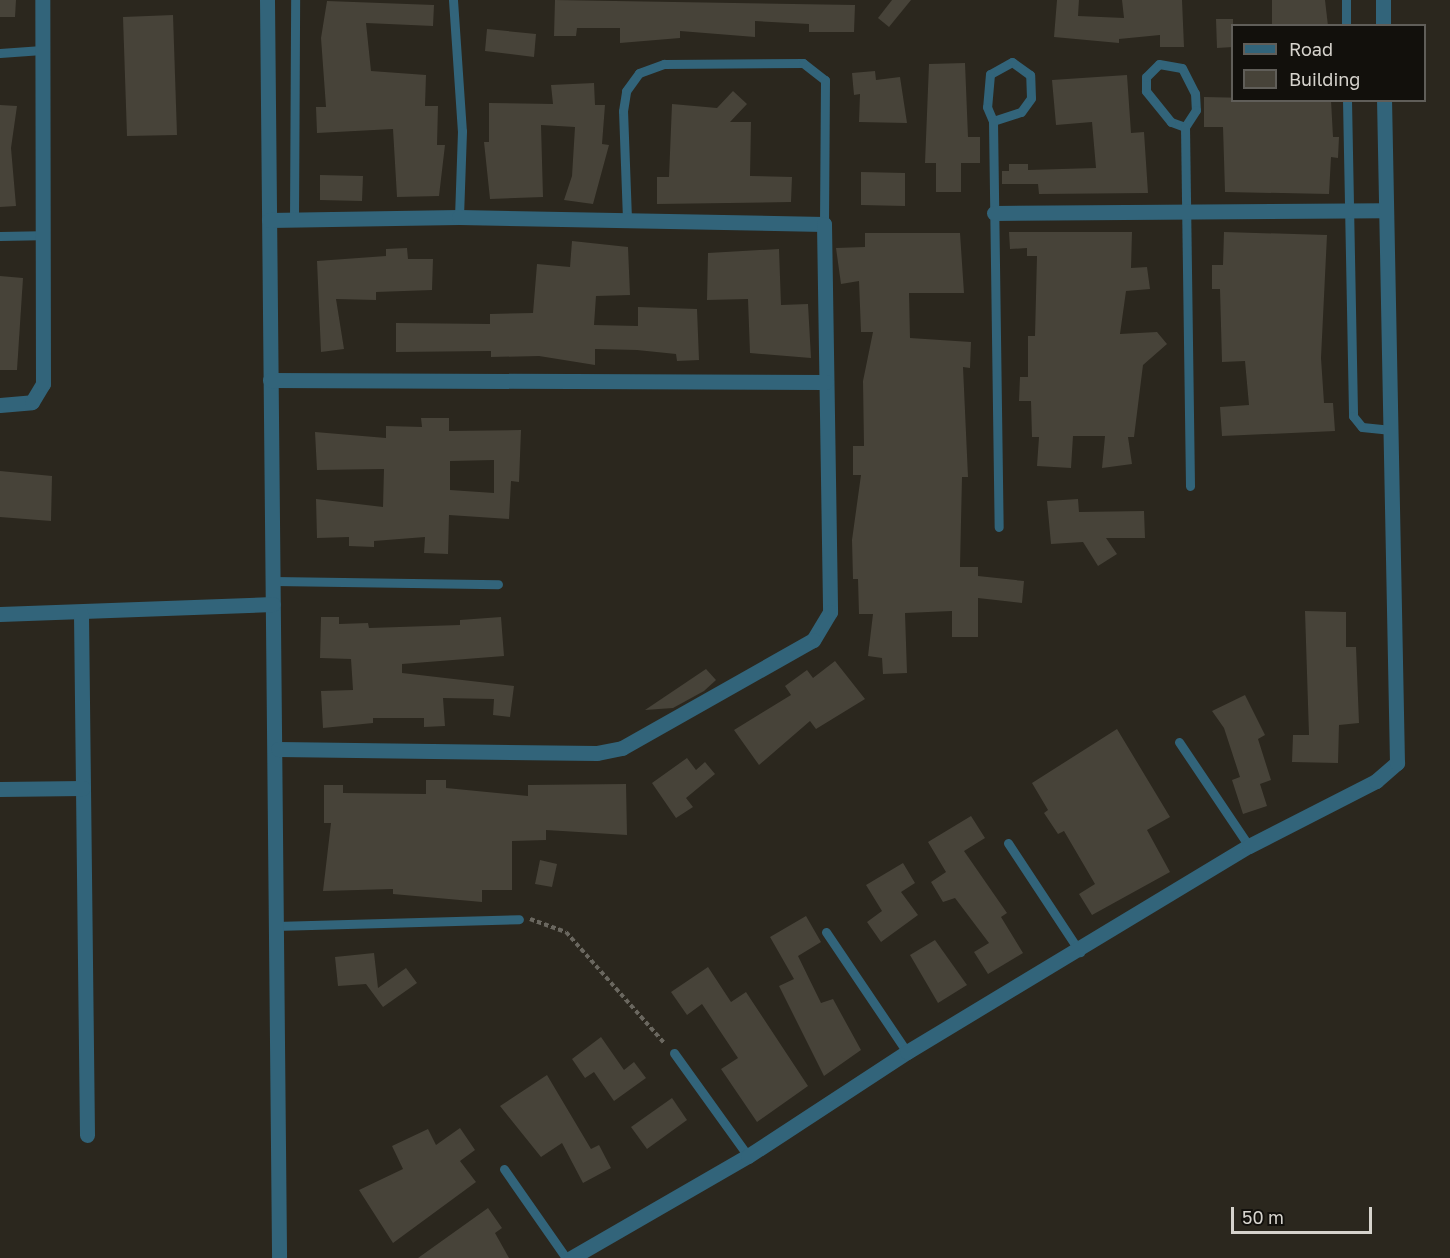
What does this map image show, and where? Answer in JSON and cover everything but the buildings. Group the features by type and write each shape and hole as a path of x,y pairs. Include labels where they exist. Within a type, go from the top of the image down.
{"street":[{"path":"0,405 32,402 43,387 39,235 42,0"},
{"path":"267,0 273,604 278,749 275,926 279,1258"},
{"path":"1383,0 1383,24"},
{"path":"571,1258 748,1156 907,1052 1080,952 1249,846 1376,781 1400,754 1389,430 1384,102"},
{"path":"994,213 1185,213 1348,208 1384,210"},
{"path":"268,220 459,217 824,224 830,612 821,631 799,653 613,750 278,749"},
{"path":"270,380 826,382"},
{"path":"0,614 81,614 273,604"},
{"path":"81,614 87,1135"},
{"path":"0,789 82,788"}],"lane":[{"path":"294,0 294,220"},
{"path":"453,0 462,131 459,217"},
{"path":"1346,0 1346,24"},
{"path":"0,53 42,50"},
{"path":"993,122 1021,112 1031,99 1030,75 1012,62 990,74 987,106 993,122 999,527"},
{"path":"627,219 623,111 626,91 639,73 664,64 803,63 825,80 824,224"},
{"path":"1185,127 1171,122 1146,91 1146,77 1159,64 1182,68 1191,78 1196,111 1185,127 1190,486"},
{"path":"1347,102 1353,416 1362,427 1389,430"},
{"path":"0,236 39,235"},
{"path":"274,581 498,584"},
{"path":"1179,742 1249,846"},
{"path":"1008,843 1080,952"},
{"path":"275,926 519,919"},
{"path":"826,932 907,1052"},
{"path":"674,1053 748,1156"},
{"path":"504,1169 566,1258"}],"path":[{"path":"519,919 535,919 566,932 674,1053"}]}
